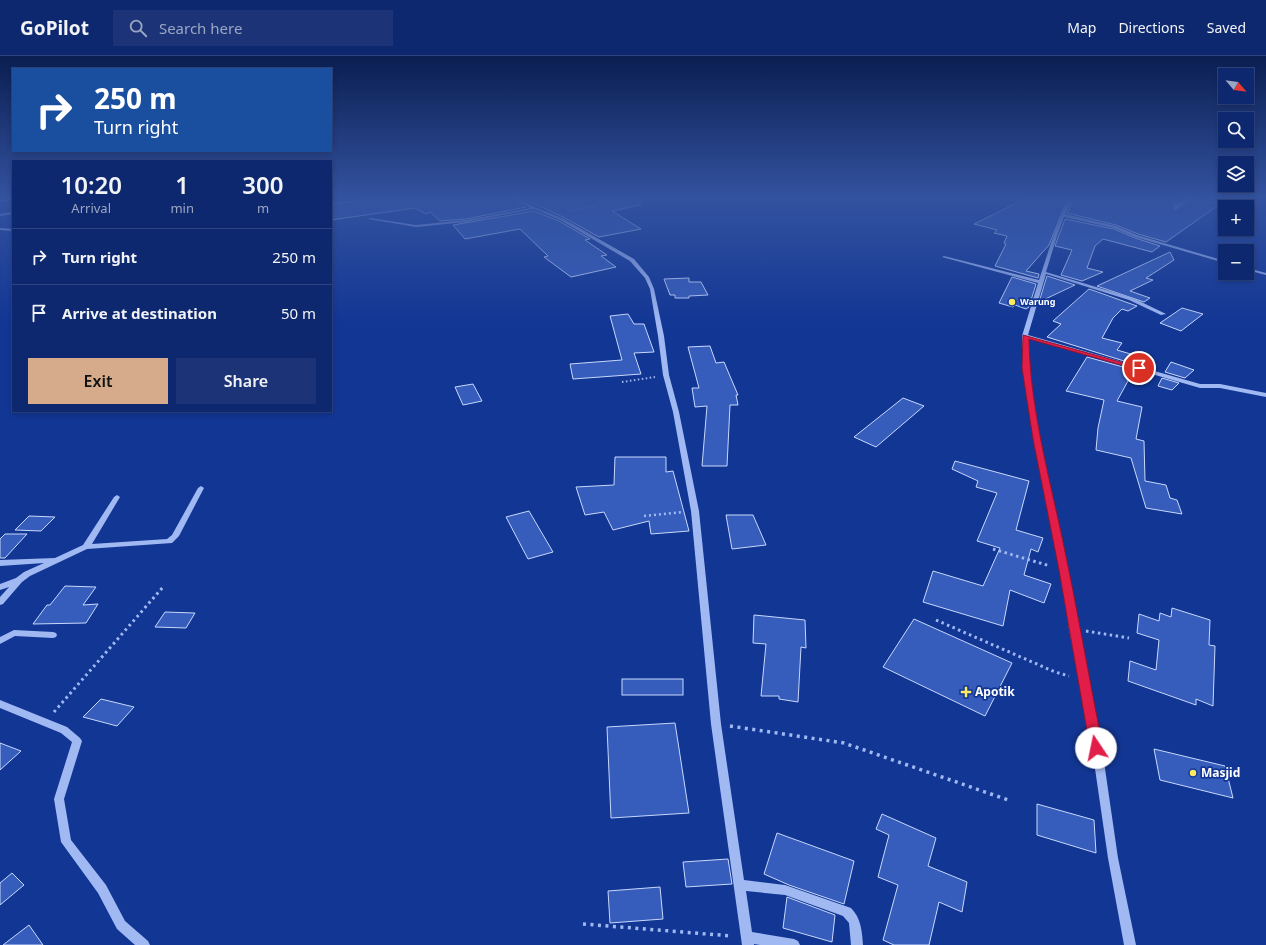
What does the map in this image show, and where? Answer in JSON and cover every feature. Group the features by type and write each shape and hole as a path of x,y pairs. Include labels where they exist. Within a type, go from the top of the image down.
{"street":[{"path":"595,239 632,260 641,269 652,289 661,336 666,375 676,412 695,511 716,724 747,941 794,945"},
{"path":"1056,239 1047,273 1041,282 1026,336 1026,368 1036,432 1064,570 1073,629 1096,748 1113,858 1130,945"},
{"path":"1148,239 1218,260"},
{"path":"944,258 1041,282"},
{"path":"1254,271 1266,275"},
{"path":"1047,273 1131,299 1163,314"},
{"path":"1026,336 1200,386 1220,386 1266,395"},
{"path":"0,587 18,580 33,570 86,547 168,541 175,536 201,488"},
{"path":"86,547 117,497"},
{"path":"0,563 57,559"},
{"path":"0,602 18,580"},
{"path":"0,641 14,633 53,635"},
{"path":"0,704 64,730 76,742 59,799 66,842 102,889 121,924 144,945"},
{"path":"739,885 785,890 847,912 853,917 857,945"}],"path":[{"path":"622,382 666,375"},
{"path":"644,516 695,511"},
{"path":"993,549 1064,570"},
{"path":"46,722 163,587"},
{"path":"936,620 1055,672 1083,679"},
{"path":"1073,629 1129,638"},
{"path":"716,724 844,743 1011,801"},
{"path":"583,924 747,941"}],"building":[{"path":"531,239 588,239 585,240 607,255 601,256 616,267 571,277 544,257 548,256"},
{"path":"1006,239 1051,239 1049,245 1026,271 1039,274 1038,278 995,266 1006,244 1004,243"},
{"path":"1057,239 1102,239 1095,246 1087,268 1103,272 1082,281 1061,275 1072,250 1055,246"},
{"path":"1105,239 1140,239 1160,246 1152,252"},
{"path":"1157,239 1170,239 1166,242"},
{"path":"1170,252 1174,260 1146,278 1153,280 1130,291 1150,298 1144,302 1097,286"},
{"path":"1047,276 1075,285 1039,302"},
{"path":"1012,277 1036,284 1029,307 1026,309 1015,305 1013,307 999,303"},
{"path":"689,278 689,282 701,282 708,295 689,296 689,298 675,298 675,295 670,295 664,279"},
{"path":"1089,289 1137,306 1128,311 1122,309 1113,318 1102,338 1122,343 1117,350 1141,357 1137,365 1047,337 1061,324 1053,321"},
{"path":"1182,308 1203,314 1181,331 1160,323"},
{"path":"628,314 634,324 644,324 654,352 634,353 641,374 573,379 570,364 622,360 610,316"},
{"path":"710,346 716,363 724,362 738,395 736,395 738,405 730,405 727,466 702,466 707,406 695,407 692,388 699,388 688,347"},
{"path":"1087,357 1134,370 1117,401 1142,407 1136,439 1144,441 1145,481 1166,485 1170,498 1177,500 1182,514 1146,508 1131,458 1096,450 1098,428 1104,400 1066,391"},
{"path":"1171,362 1194,370 1185,378 1165,372"},
{"path":"1162,378 1179,383 1172,390 1158,386"},
{"path":"473,384 482,401 463,405 455,387"},
{"path":"903,398 924,406 876,447 854,437"},
{"path":"615,457 666,457 666,472 673,471 689,531 651,534 649,521 613,530 604,512 585,515 576,487 614,485"},
{"path":"955,461 1029,481 1016,530 1043,538 1038,552 1031,549 1024,575 1051,584 1044,603 1010,590 1003,626 923,602 933,571 983,586 1000,548 977,541 997,493 976,487 978,481 952,469"},
{"path":"529,511 553,552 528,559 506,517"},
{"path":"726,515 753,515 766,545 732,549"},
{"path":"29,516 55,517 41,531 15,530"},
{"path":"5,534 27,534 5,558 0,558 0,539"},
{"path":"65,586 96,587 83,605 98,604 86,623 33,624 47,605 50,605"},
{"path":"1172,608 1210,620 1209,645 1215,646 1213,706 1196,699 1196,705 1128,681 1130,661 1156,670 1159,640 1137,633 1139,614 1159,621 1160,613 1171,617"},
{"path":"165,612 195,613 186,628 155,627"},
{"path":"754,615 805,620 806,648 801,647 798,702 779,699 779,696 761,696 766,644 753,643"},
{"name":"Apotik","path":"914,619 1012,663 985,716 883,667"},
{"path":"622,679 683,679 683,695 622,695"},
{"path":"101,699 134,707 117,726 83,717"},
{"path":"675,723 689,813 611,818 607,727"},
{"path":"0,743 21,751 0,770"},
{"name":"Masjid","path":"1154,749 1225,766 1233,798 1160,780"},
{"path":"1037,804 1094,820 1096,853 1037,835"},
{"path":"882,814 936,838 928,866 967,882 962,912 939,902 929,945 894,945 883,940 898,885 878,877 889,835 876,829"},
{"path":"777,833 854,861 844,904 789,885 764,874"},
{"path":"728,859 732,884 686,887 683,862"},
{"path":"12,873 24,885 0,905 0,883"},
{"path":"660,887 663,919 610,923 608,891"},
{"path":"787,897 835,915 832,942 783,928"},
{"path":"29,925 43,945 3,945"}],"place":[{"name":"Warung","path":"1012,302"},
{"name":"Apotik","path":"966,692"},
{"name":"Masjid","path":"1193,773"}],"route":[{"path":"1096,748 1073,629 1064,570 1037,439 1026,368 1026,336 1139,368"}]}
